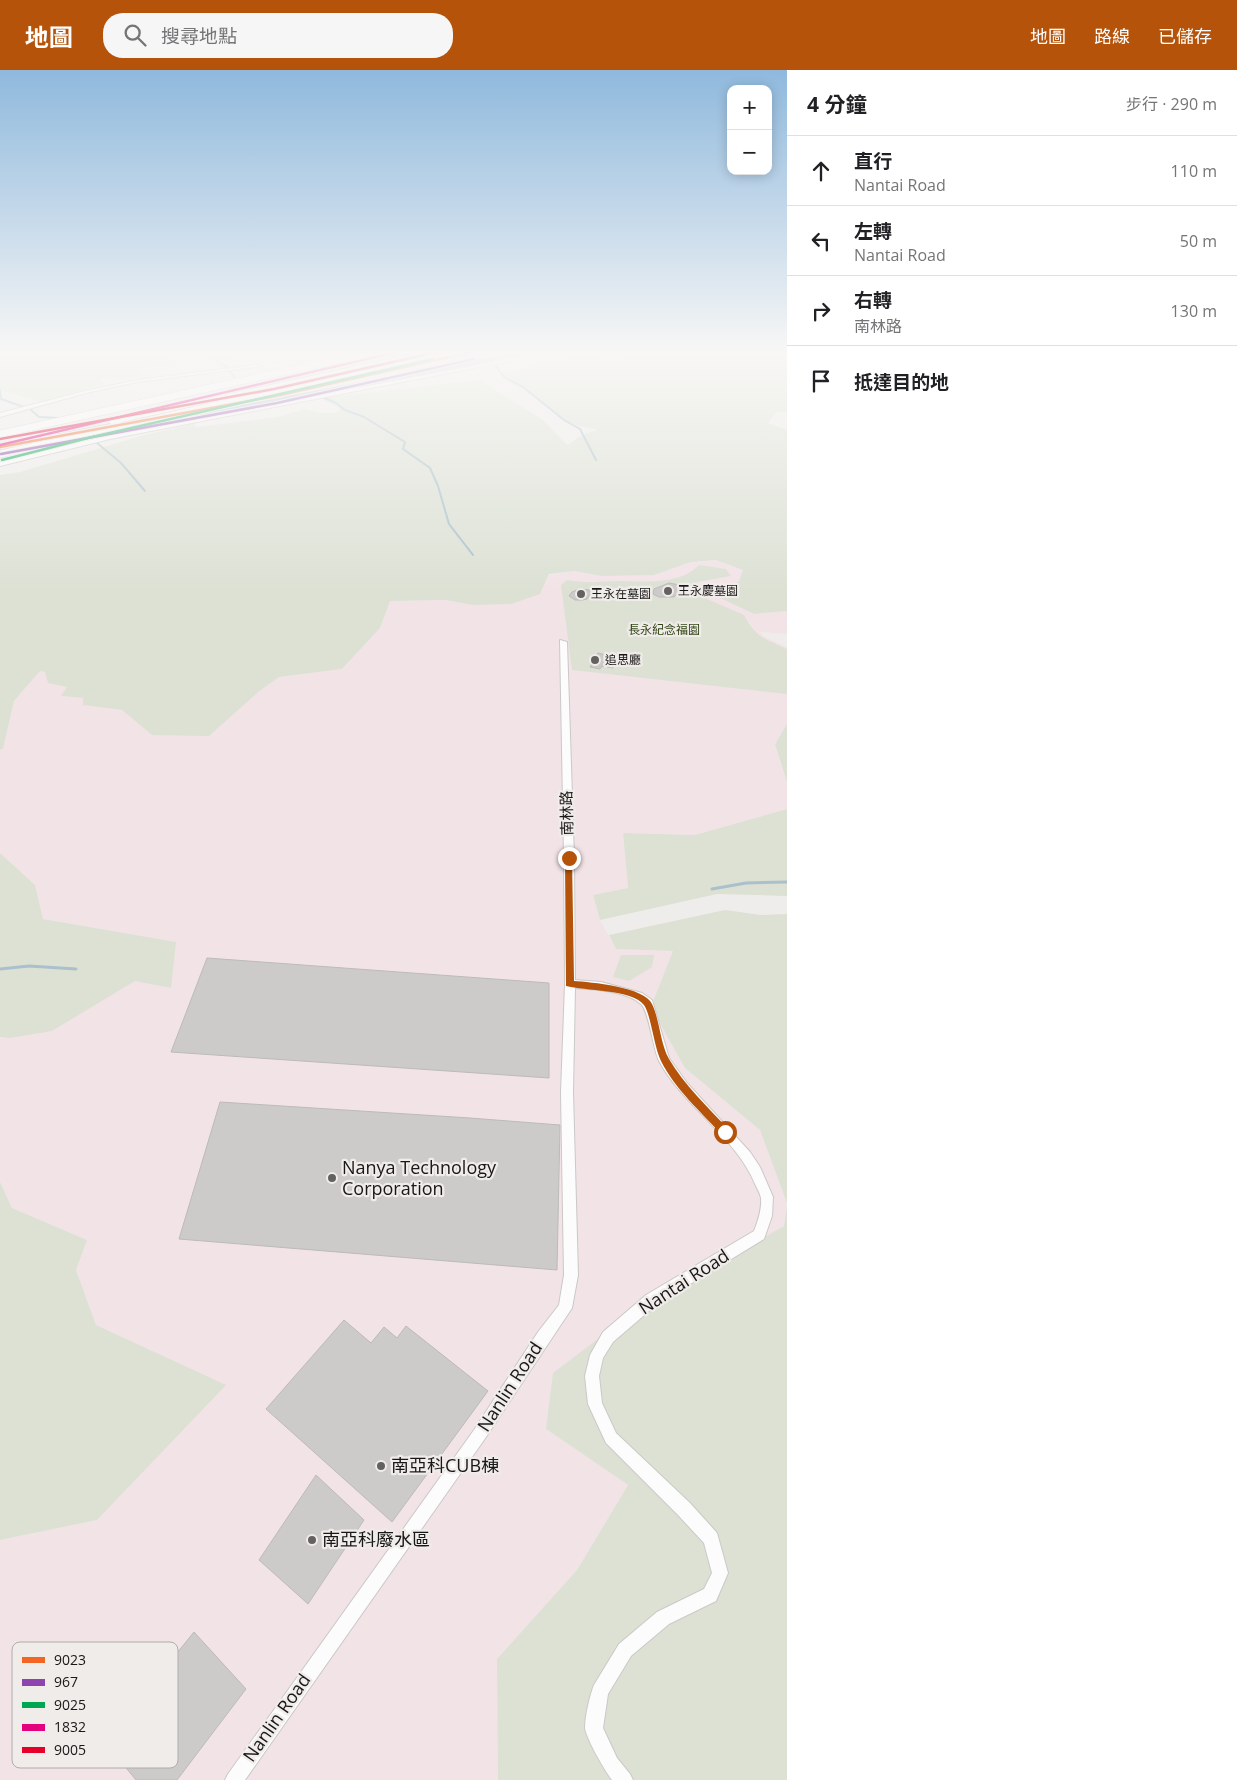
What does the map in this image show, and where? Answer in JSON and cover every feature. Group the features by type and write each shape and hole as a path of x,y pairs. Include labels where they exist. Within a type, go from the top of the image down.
{"highway":[{"path":"0,435 14,432"},
{"path":"0,435 15,432"},
{"path":"0,441 41,432"},
{"path":"0,447 70,432"},
{"path":"24,442 80,432"},
{"path":"0,453 89,432"},
{"path":"0,453 95,432"}],"street":[{"path":"0,464 139,432"},
{"name":"南林路","path":"563,642 570,984"},
{"name":"Nanlin Road","path":"234,1780 479,1435 543,1336 565,1308 571,1275 567,1092 570,984"},
{"name":"Nantai Road","path":"570,984 607,988 638,996 648,1003 664,1059 683,1086 746,1156 756,1171 767,1197 766,1216 759,1234 652,1300 608,1337 597,1355 592,1376 595,1404 611,1438 684,1509 711,1539 720,1573 710,1595 663,1618 626,1650 600,1691 594,1728 611,1764 624,1780"}],"shaded area":[{"path":"716,560 743,570 739,581 714,595 754,614 786,611 787,613 787,634 760,632 765,637 787,647 787,724 775,744 787,782 787,809 695,835 623,833 628,888 593,895 600,920 616,949 673,951 685,1068 760,1130 787,1203 785,1226 635,1311 546,1429 628,1485 577,1570 497,1659 498,1780 0,1780 0,1540 97,1520 225,1385 96,1325 76,1270 87,1240 12,1208 0,1182 0,1037 10,1038 175,942 43,919 35,885 0,853 0,750 3,749 14,701 40,671 45,672 68,687 62,696 83,698 83,705 122,710 152,735 257,693 279,677 342,669 380,628 390,601 446,600 472,605 539,594 549,575 575,571 602,576 654,575 691,562"}],"green space":[{"path":"158,432 554,432 567,445 584,434 592,432 787,432 787,613 786,611 754,614 714,595 739,581 743,570 716,560 691,562 654,575 602,576 575,571 549,574 540,594 511,604 472,605 446,600 390,601 380,628 342,669 279,677 257,693 209,736 152,735 122,710 83,705 83,698 61,696 67,687 48,683 45,672 40,671 14,701 3,749 0,750 0,475 20,472"},
{"name":"長永紀念福園","path":"699,565 726,569 731,576 697,582 694,589 707,599 744,615 757,633 787,649 787,694 572,670 561,585 567,580 588,582 659,581 691,572"},
{"path":"787,724 787,782 775,744"},
{"path":"787,809 787,896 717,894 600,920 593,895 628,888 623,833 695,835"},
{"path":"0,853 35,885 43,919 176,942 171,988 135,981 52,1031 10,1038 0,1037"},
{"path":"725,910 761,915 787,914 787,1203 760,1130 685,1068 651,1007 673,951 616,949 609,935"},
{"path":"621,955 654,955 652,967 629,981 613,977"},
{"path":"0,1182 12,1208 87,1240 76,1270 96,1325 226,1385 97,1520 0,1540"},
{"path":"787,1206 787,1780 498,1780 497,1659 577,1570 628,1485 546,1429 553,1373 635,1311 784,1226"}],"building":[{"name":"王永慶墓園","path":"669,583 685,586 674,597 659,597 653,594 654,589"},
{"name":"王永在墓園","path":"580,589 589,590 592,593 587,599 582,600 575,600 569,596 572,592"},
{"name":"追思廳","path":"598,653 606,655 604,659 617,662 613,668 602,666 600,669 590,667"},
{"path":"207,958 549,983 549,1078 171,1052"},
{"name":"Nanya Technology Corporation","path":"220,1102 560,1125 557,1270 179,1239"},
{"name":"南亞科CUB棟","path":"344,1320 371,1343 384,1327 397,1338 406,1326 488,1391 392,1522 266,1409"},
{"name":"南亞科廢水區","path":"316,1475 364,1520 308,1604 259,1560"},
{"path":"194,1632 246,1689 177,1780 136,1780 126,1768 178,1768 178,1652"}],"waterway":[{"path":"0,460 124,432"},
{"path":"388,432 405,442 403,449 430,468 438,486 449,524 473,555"},
{"path":"581,432 596,460"},
{"path":"91,438 121,463 145,491"},
{"path":"712,889 746,883 787,882"},
{"path":"0,969 29,966 76,969"}],"transit line":[{"name":"9005","path":"0,439 39,432"},
{"name":"1832","path":"0,445 53,432"},
{"name":"9023","path":"0,447 82,432"},
{"name":"9025","path":"2,460 115,432"},
{"name":"967","path":"1,454 121,432"}],"place":[{"name":"王永慶墓園","path":"668,591"},
{"name":"王永在墓園","path":"581,594"},
{"name":"追思廳","path":"595,660"},
{"name":"Nanya Technology Corporation","path":"332,1178"},
{"name":"南亞科CUB棟","path":"381,1466"},
{"name":"南亞科廢水區","path":"312,1540"}],"route":[{"path":"569,858 570,984 601,986 638,996 648,1003 664,1059 683,1086 725,1132"}]}
